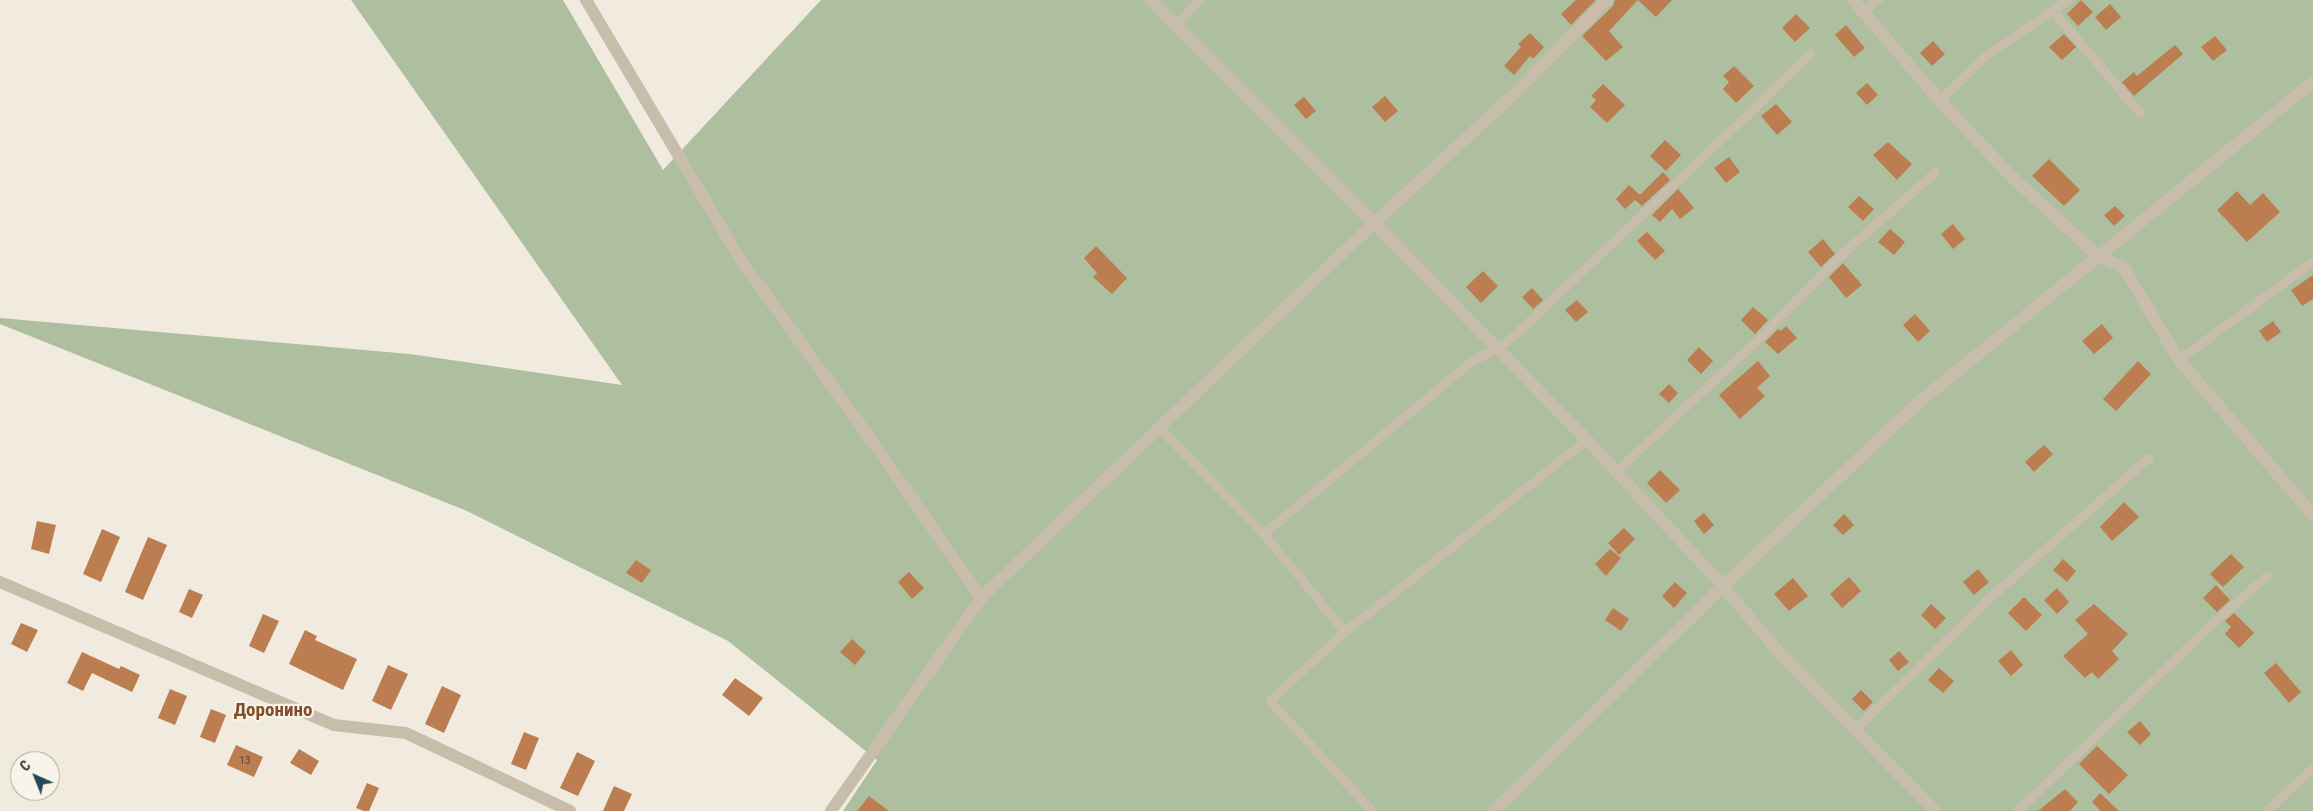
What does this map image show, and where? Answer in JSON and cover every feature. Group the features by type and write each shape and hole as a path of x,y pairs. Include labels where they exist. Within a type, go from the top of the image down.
{"street":[{"path":"586,0 740,259 877,448 981,598"},
{"path":"1151,0 1374,223 1586,440 1723,586 1777,650 1935,811"},
{"path":"831,811 981,598 1374,223 1512,96 1607,0"},
{"path":"1853,0 1940,102 2012,178 2098,256 2124,268 2179,360 2313,515"},
{"path":"1494,811 1723,586 1918,403 2313,82"},
{"path":"0,582 60,610 334,725 406,733 565,810"}],"lane":[{"path":"1176,25 1200,0"},
{"path":"1863,12 1878,0"},
{"path":"1940,102 1987,55 2054,12 2068,0"},
{"path":"2054,12 2140,113"},
{"path":"1264,534 1470,363 1509,341 1811,53"},
{"path":"1615,472 1757,341 1848,249 1934,173"},
{"path":"2179,360 2313,262"},
{"path":"1160,429 1264,534 1345,632"},
{"path":"1372,811 1270,701 1345,632 1586,440"},
{"path":"1856,730 1989,599 2149,458"},
{"path":"2018,811 2207,629 2267,576"},
{"path":"2267,811 2313,768"}],"green space":[{"path":"351,0 563,0 663,170 821,0 2313,0 2313,811 843,811 877,760 728,641 467,511 0,324 0,318 410,354 622,385"}],"building":[{"path":"1576,0 1596,0 1571,25 1561,14"},
{"path":"1615,0 1638,0 1609,31 1623,47 1606,61 1582,36 1613,6"},
{"path":"1638,0 1672,0 1656,17"},
{"path":"2081,0 2093,12 2078,26 2067,14"},
{"path":"2110,4 2121,17 2106,30 2095,17"},
{"path":"1796,14 1810,28 1795,42 1782,28"},
{"path":"1846,25 1865,48 1854,57 1835,35"},
{"path":"1530,33 1544,47 1533,59 1530,56 1514,75 1504,66 1521,47 1518,44"},
{"path":"2064,34 2076,47 2062,60 2049,47"},
{"path":"2215,36 2227,50 2213,61 2201,47"},
{"path":"1933,41 1945,54 1932,66 1920,53"},
{"path":"2175,45 2183,54 2134,96 2122,82 2134,72 2137,76"},
{"path":"1734,66 1754,86 1736,103 1723,89 1729,82 1723,76"},
{"path":"1867,83 1878,95 1867,105 1856,93"},
{"path":"1603,84 1625,105 1607,123 1590,107 1596,100 1591,96"},
{"path":"1385,96 1398,111 1385,122 1372,107"},
{"path":"1304,97 1316,111 1306,119 1294,105"},
{"path":"1776,104 1792,122 1777,135 1761,116"},
{"path":"1665,140 1681,155 1666,171 1650,156"},
{"path":"1888,142 1912,164 1897,180 1873,155"},
{"path":"1729,157 1740,172 1726,183 1714,168"},
{"path":"2049,159 2080,190 2064,206 2032,176"},
{"path":"1663,172 1670,180 1642,206 1635,200 1625,209 1616,199 1629,185 1640,195"},
{"path":"1678,189 1694,208 1680,219 1672,209 1660,222 1652,215"},
{"path":"2237,191 2250,205 2263,193 2280,212 2247,242 2217,210"},
{"path":"1859,196 1874,209 1863,221 1848,207"},
{"path":"2115,206 2125,216 2114,226 2104,215"},
{"path":"1953,224 1965,239 1953,249 1941,234"},
{"path":"1890,229 1905,242 1894,255 1878,242"},
{"path":"1647,232 1665,251 1655,260 1637,241"},
{"path":"1823,239 1835,254 1821,267 1808,252"},
{"path":"1096,246 1127,278 1112,294 1093,277 1097,273 1084,258"},
{"path":"1843,263 1862,285 1846,298 1829,277"},
{"path":"1483,271 1498,286 1481,303 1466,287"},
{"path":"2313,275 2313,299 2302,306 2291,290"},
{"path":"1532,288 1543,300 1533,309 1522,297"},
{"path":"1577,300 1588,312 1576,322 1565,310"},
{"path":"1753,307 1768,320 1755,334 1741,320"},
{"path":"1915,314 1930,331 1918,342 1903,325"},
{"path":"2273,321 2281,332 2267,342 2259,331"},
{"path":"2102,324 2113,338 2094,354 2082,341"},
{"path":"1786,326 1797,338 1778,354 1765,342 1778,329 1781,331"},
{"path":"1699,347 1713,361 1701,374 1687,360"},
{"path":"1758,361 1770,376 1757,388 1765,396 1740,419 1719,395"},
{"path":"2138,361 2151,374 2116,411 2103,399"},
{"path":"1669,384 1678,393 1669,403 1659,394"},
{"path":"2044,445 2053,454 2034,472 2025,462"},
{"path":"1660,470 1680,490 1666,503 1647,483"},
{"path":"2124,502 2139,517 2112,541 2100,527"},
{"path":"1704,513 1714,525 1704,534 1694,521"},
{"path":"1844,514 1854,525 1843,535 1833,525"},
{"path":"37,521 56,525 49,554 31,549"},
{"path":"1624,528 1635,539 1619,555 1608,543"},
{"path":"102,529 120,537 101,582 83,574"},
{"path":"148,537 167,545 143,600 125,592"},
{"path":"1610,549 1621,558 1606,576 1595,564"},
{"path":"2231,554 2244,567 2223,587 2210,574"},
{"path":"2063,559 2076,571 2067,582 2053,570"},
{"path":"636,560 651,570 642,583 626,573"},
{"path":"1978,569 1989,582 1974,595 1963,582"},
{"path":"909,572 924,588 912,599 898,582"},
{"path":"1849,577 1861,591 1842,608 1830,594"},
{"path":"1793,578 1808,596 1789,611 1774,594"},
{"path":"1675,582 1687,593 1674,608 1662,596"},
{"path":"2216,585 2230,600 2217,612 2203,598"},
{"path":"2057,588 2069,602 2057,614 2044,600"},
{"path":"189,589 203,595 192,618 179,612"},
{"path":"2024,597 2042,615 2026,631 2008,613"},
{"path":"1931,604 1946,618 1935,629 1921,615"},
{"path":"2094,604 2128,634 2112,651 2119,659 2098,679 2092,672 2085,678 2063,656 2088,634 2075,620"},
{"path":"1613,608 1629,619 1621,631 1605,620"},
{"path":"2234,613 2254,633 2239,648 2225,634 2231,627 2225,621"},
{"path":"263,614 279,621 264,653 249,646"},
{"path":"21,623 38,630 27,652 11,644"},
{"path":"305,630 317,636 315,640 357,659 343,690 289,664"},
{"path":"852,639 866,652 855,665 840,652"},
{"path":"2011,650 2023,665 2011,676 1998,661"},
{"path":"1899,651 1909,662 1898,671 1889,660"},
{"path":"82,652 119,669 121,666 140,675 132,692 92,673 83,691 67,683"},
{"path":"2276,663 2301,692 2289,703 2264,673"},
{"path":"388,665 408,674 391,710 372,701"},
{"path":"1939,668 1954,681 1943,693 1928,680"},
{"path":"735,678 763,698 749,716 722,695"},
{"path":"442,686 461,695 444,733 425,724"},
{"path":"170,689 187,696 175,725 158,718"},
{"path":"1861,690 1873,702 1864,711 1852,699"},
{"path":"211,709 226,715 215,743 200,737"},
{"path":"2140,721 2151,734 2140,745 2127,732"},
{"path":"524,732 539,738 526,770 511,764"},
{"path":"236,745 263,757 254,777 227,765"},
{"path":"2097,746 2128,775 2109,794 2079,764"},
{"path":"299,749 319,761 311,775 290,763"},
{"path":"577,752 595,761 578,796 560,788"},
{"path":"367,783 379,788 369,811 364,811 356,808"},
{"path":"614,786 632,794 624,811 603,811"},
{"path":"2065,789 2078,802 2070,811 2038,811"},
{"path":"2100,793 2119,811 2101,811 2092,802"},
{"path":"869,796 889,811 857,811"}],"district":[{"name":"Доронино","path":"273,711"}]}
